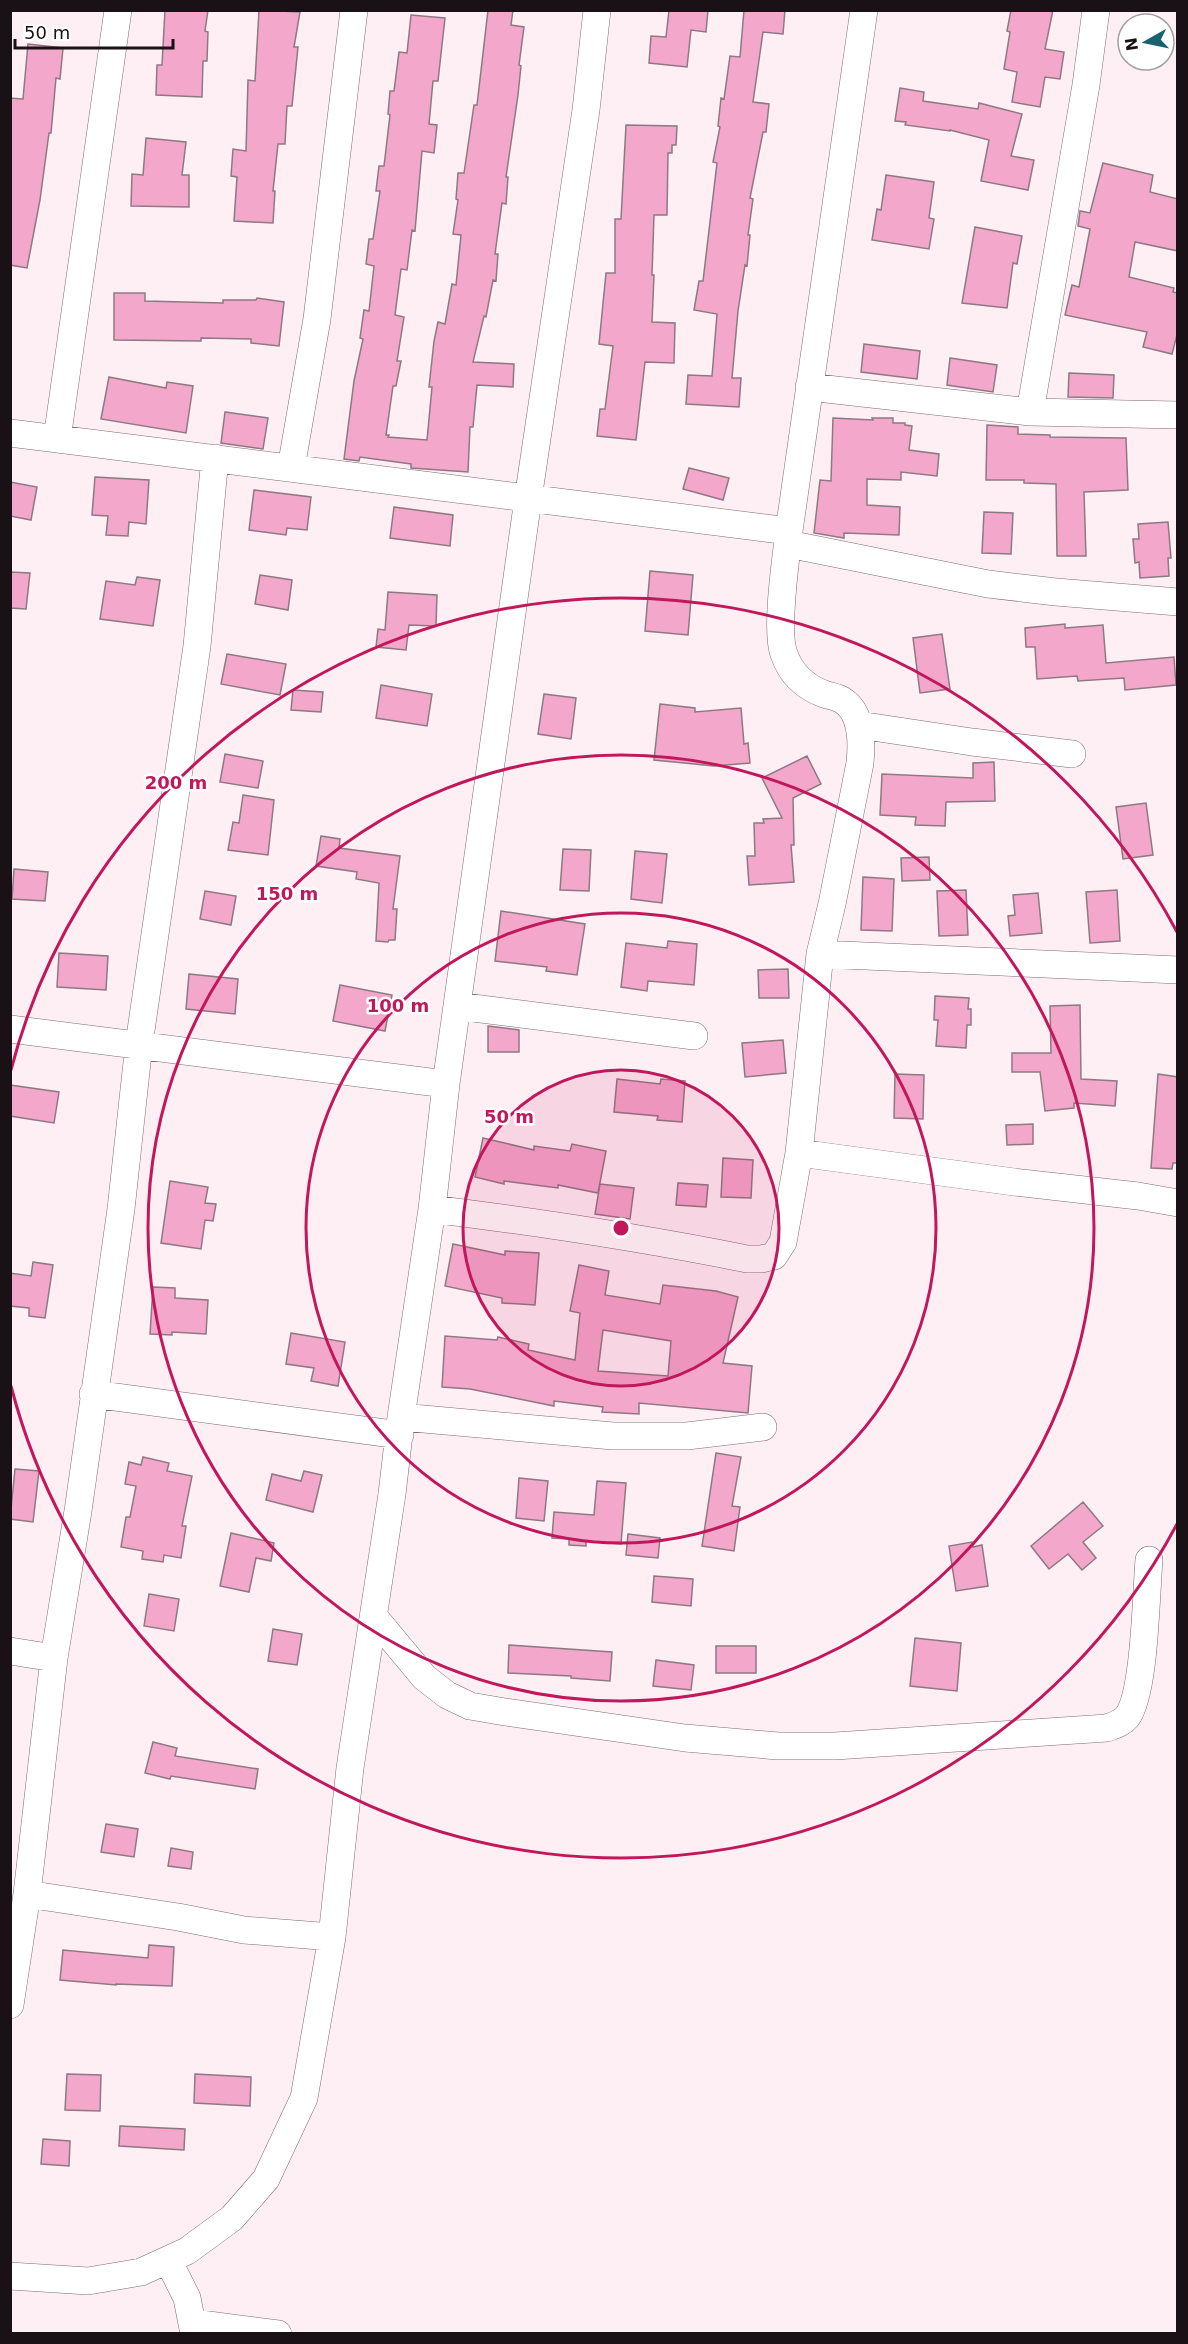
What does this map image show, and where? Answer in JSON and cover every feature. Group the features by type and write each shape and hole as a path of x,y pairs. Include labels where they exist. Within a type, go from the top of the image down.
{"street":[{"path":"57,439 118,10"},
{"path":"291,468 322,286 354,10"},
{"path":"10,2276 88,2281 141,2272 187,2251 232,2218 266,2180 304,2098 332,1937 350,1768 375,1618 432,1209 446,1084 528,499 584,122 597,10"},
{"path":"432,1209 651,1240 747,1259 774,1256 783,1242 799,1153 820,954 860,763 859,725 852,711 843,701 808,688 794,673 783,653 781,625 788,538 864,10"},
{"path":"1030,412 1086,85 1096,10"},
{"path":"809,387 1030,412 1178,415"},
{"path":"10,433 528,499 788,538 988,584 1178,602"},
{"path":"10,2005 27,1894 54,1658 78,1511 121,1209 139,1044 197,646 215,458"},
{"path":"859,725 1072,754"},
{"path":"820,954 1178,970"},
{"path":"457,1006 694,1036"},
{"path":"10,1029 446,1084"},
{"path":"799,1153 1178,1203"},
{"path":"93,1394 400,1426 613,1436 687,1436 763,1427"},
{"path":"375,1618 424,1677 447,1695 470,1706 505,1712 685,1738 778,1746 867,1745 1096,1729 1119,1724 1128,1716 1136,1700 1142,1656 1149,1560"},
{"path":"10,1651 54,1658"},
{"path":"27,1894 178,1917 244,1930 332,1937"},
{"path":"168,2260 187,2298 193,2328 278,2334"}],"building":[{"path":"165,10 208,10 205,31 208,32 207,61 203,61 202,97 156,95 157,65 162,65"},
{"path":"259,10 300,12 294,47 298,47 292,106 287,106 285,144 278,144 273,191 275,191 273,223 234,221 237,177 231,176 233,149 246,151 248,80 255,81"},
{"path":"488,10 513,10 511,25 524,27 518,95 506,177 508,177 506,204 502,203 495,254 498,254 496,281 493,280 486,317 484,316 473,362 514,364 513,387 477,385 473,427 470,427 468,472 411,468 411,464 360,457 359,461 344,459 354,381 363,339 360,338 364,310 369,311 374,266 366,264 369,239 373,239 380,191 376,191 379,166 384,166 390,115 388,114 390,91 394,91 399,52 407,53 411,15 445,18 438,81 433,81 429,124 437,125 434,153 422,151 415,231 412,230 407,270 401,269 395,315 404,317 397,361 401,361 396,386 393,386 386,435 427,440 434,341 438,322 445,324 452,284 456,285 461,235 453,234 458,200 456,199 458,173 464,173 474,105 477,105"},
{"path":"669,10 708,10 706,32 691,30 687,67 649,63 651,36 666,37"},
{"path":"744,10 785,10 783,34 763,32 753,102 769,104 766,132 763,132 750,198 753,199 747,266 745,265 738,311 732,378 741,378 739,407 686,404 688,375 712,376 717,314 694,310 699,281 703,281 717,163 713,162 720,127 718,126 721,98 724,99 730,56 740,57"},
{"path":"1011,10 1053,10 1045,49 1064,52 1060,79 1045,77 1040,107 1012,102 1017,72 1004,69"},
{"path":"28,44 63,48 60,79 56,78 51,133 49,133 40,200 27,268 10,265 10,98 23,99"},
{"path":"900,88 924,92 923,101 978,109 979,103 1022,114 1011,156 1034,160 1028,190 981,181 989,140 950,130 905,125 906,122 895,121"},
{"path":"626,125 677,126 676,145 672,145 672,153 668,153 667,215 654,215 652,275 654,275 652,322 675,323 674,363 645,362 636,440 597,436 600,409 605,409 613,346 599,344 606,273 615,273 615,219 621,219"},
{"path":"146,138 186,142 182,175 189,175 189,207 131,206 132,174 143,175"},
{"path":"1103,163 1153,175 1150,192 1178,199 1178,251 1135,242 1129,277 1174,288 1173,292 1178,293 1178,331 1172,354 1143,347 1147,332 1065,315 1072,285 1079,287 1090,229 1078,226 1080,211 1090,213"},
{"path":"886,175 934,182 929,218 934,219 929,249 872,240 877,209 881,210"},
{"path":"975,227 1022,236 1017,264 1013,263 1007,308 962,303"},
{"path":"114,293 145,293 145,301 223,303 223,300 256,300 257,298 284,302 279,346 251,343 251,339 114,340"},
{"path":"864,344 920,351 917,379 861,372"},
{"path":"950,358 997,365 993,392 947,385"},
{"path":"1069,373 1114,375 1113,398 1068,397"},
{"path":"109,377 166,388 167,382 193,386 186,433 101,419"},
{"path":"225,412 268,418 263,449 221,443"},
{"path":"833,418 873,420 872,418 893,418 893,423 905,423 905,425 912,426 909,450 939,454 937,476 901,472 901,480 867,479 867,505 900,507 899,535 844,533 844,538 814,533 820,480 831,481"},
{"path":"987,425 1018,427 1018,434 1050,435 1050,437 1126,438 1128,490 1084,492 1086,556 1057,556 1056,484 1024,483 1024,480 986,480"},
{"path":"689,468 729,478 723,500 683,489"},
{"path":"95,477 149,480 146,524 129,522 128,536 106,535 108,516 92,515"},
{"path":"10,482 37,487 31,520 10,516"},
{"path":"254,490 311,497 307,530 287,528 286,535 249,530"},
{"path":"394,507 453,515 450,546 390,538"},
{"path":"984,512 1013,513 1011,554 982,553"},
{"path":"1168,522 1171,558 1168,558 1169,576 1140,578 1139,562 1135,563 1133,539 1139,539 1138,524"},
{"path":"650,571 693,575 688,635 645,631"},
{"path":"10,572 30,573 26,609 10,608"},
{"path":"260,575 292,580 288,610 255,604"},
{"path":"137,577 160,580 153,626 100,619 106,581 135,585"},
{"path":"388,592 437,595 436,626 409,625 406,650 376,647 378,629 385,630"},
{"path":"1065,624 1065,628 1103,625 1106,663 1174,657 1176,685 1125,690 1124,678 1078,681 1077,676 1037,679 1035,647 1026,647 1025,628"},
{"path":"942,634 950,689 920,693 913,638"},
{"path":"227,654 286,664 280,695 221,684"},
{"path":"381,685 432,694 427,726 376,718"},
{"path":"293,690 323,692 321,712 291,710"},
{"path":"544,694 576,698 571,739 538,734"},
{"path":"660,704 695,708 695,712 741,708 744,744 748,743 750,763 714,766 654,760"},
{"path":"225,754 263,761 258,788 220,782"},
{"path":"807,756 821,784 793,798 794,845 791,845 794,882 749,885 747,856 755,856 754,823 764,823 763,819 782,818 762,778"},
{"path":"994,762 995,801 946,802 945,826 915,825 916,817 880,815 882,774 973,778 973,763"},
{"path":"243,795 274,800 268,855 228,850 233,822 239,823"},
{"path":"1146,803 1153,855 1123,859 1116,807"},
{"path":"321,836 340,839 339,848 400,856 393,909 397,909 395,940 376,941 379,883 356,879 357,872 316,866"},
{"path":"563,849 591,850 589,891 560,890"},
{"path":"635,851 667,854 662,903 631,899"},
{"path":"929,857 930,880 902,881 901,858"},
{"path":"14,869 48,872 45,901 12,899"},
{"path":"863,877 894,879 892,931 861,930"},
{"path":"966,890 968,935 939,936 937,891"},
{"path":"1117,890 1120,941 1090,943 1086,892"},
{"path":"205,891 236,896 231,925 200,919"},
{"path":"1038,893 1042,933 1010,936 1008,916 1015,915 1013,895"},
{"path":"501,911 585,924 577,975 546,971 547,967 495,961"},
{"path":"668,941 697,944 694,985 648,981 647,991 621,987 626,943 667,948"},
{"path":"59,953 108,956 106,990 57,987"},
{"path":"788,969 789,998 759,998 758,970"},
{"path":"189,974 238,979 235,1014 186,1009"},
{"path":"340,985 392,995 385,1031 333,1021"},
{"path":"935,996 969,998 968,1009 971,1009 971,1025 967,1025 966,1048 936,1046 938,1020 934,1020"},
{"path":"1080,1005 1081,1079 1117,1081 1115,1106 1074,1103 1074,1108 1045,1111 1040,1072 1012,1072 1012,1053 1051,1053 1050,1006"},
{"path":"488,1026 519,1030 519,1052 488,1052"},
{"path":"783,1040 786,1073 745,1077 742,1043"},
{"path":"895,1074 924,1075 923,1119 894,1118"},
{"path":"1158,1074 1178,1077 1178,1163 1173,1163 1172,1169 1151,1168"},
{"path":"617,1079 660,1084 661,1079 685,1081 682,1122 657,1120 658,1116 614,1112"},
{"path":"10,1085 59,1092 54,1123 10,1116"},
{"path":"1033,1124 1033,1144 1007,1145 1006,1125"},
{"path":"483,1138 534,1150 534,1146 570,1151 572,1144 606,1151 598,1193 558,1185 558,1188 504,1181 504,1184 475,1177"},
{"path":"723,1158 753,1160 751,1198 721,1197"},
{"path":"170,1181 208,1187 205,1203 216,1204 213,1221 205,1220 201,1249 161,1243"},
{"path":"678,1183 708,1185 706,1207 676,1205"},
{"path":"600,1184 634,1188 630,1219 595,1214"},
{"path":"453,1244 505,1255 505,1251 539,1253 535,1305 502,1303 502,1298 445,1286"},
{"path":"33,1262 53,1265 45,1318 29,1316 29,1308 10,1306 10,1273 31,1276"},
{"path":"579,1265 609,1271 605,1295 660,1304 663,1285 716,1291 738,1297 723,1363 752,1366 748,1413 639,1403 639,1414 602,1412 603,1407 554,1401 554,1406 470,1389 442,1387 445,1336 497,1340 498,1337 529,1344 528,1350 575,1360 580,1313 570,1311","holes":["603,1330 671,1341 668,1376 598,1371"]},
{"path":"153,1287 175,1288 175,1298 208,1300 206,1334 172,1332 172,1335 150,1334"},
{"path":"291,1333 345,1342 338,1386 311,1381 314,1368 286,1364"},
{"path":"716,1453 741,1457 732,1506 740,1507 734,1551 702,1546"},
{"path":"143,1457 169,1463 167,1471 192,1476 182,1526 186,1526 181,1558 164,1555 163,1562 142,1559 143,1551 121,1547 126,1517 130,1517 136,1486 125,1484 129,1462 141,1465"},
{"path":"15,1469 39,1471 33,1522 10,1519"},
{"path":"304,1471 322,1475 313,1512 266,1500 272,1474 301,1481"},
{"path":"519,1478 548,1481 544,1521 516,1518"},
{"path":"597,1481 626,1483 621,1544 586,1541 586,1546 569,1545 569,1539 552,1538 554,1512 594,1515"},
{"path":"1083,1502 1103,1526 1083,1542 1096,1558 1082,1570 1068,1554 1049,1569 1031,1546"},
{"path":"231,1533 274,1543 271,1561 256,1558 249,1592 220,1586"},
{"path":"628,1534 660,1538 658,1558 626,1555"},
{"path":"972,1542 973,1547 982,1545 988,1586 956,1591 949,1546"},
{"path":"654,1576 693,1579 691,1606 652,1602"},
{"path":"149,1594 179,1599 174,1631 144,1626"},
{"path":"273,1629 302,1634 297,1665 268,1661"},
{"path":"915,1638 961,1643 957,1691 910,1686"},
{"path":"509,1645 612,1652 610,1681 571,1678 571,1676 508,1673"},
{"path":"716,1646 756,1646 756,1673 716,1673"},
{"path":"656,1660 694,1665 691,1690 653,1686"},
{"path":"153,1742 177,1748 175,1756 258,1769 255,1789 171,1776 170,1779 145,1773"},
{"path":"106,1824 138,1829 134,1857 101,1852"},
{"path":"171,1848 193,1852 191,1869 168,1866"},
{"path":"149,1945 174,1947 172,1986 116,1985 60,1980 63,1950 148,1958"},
{"path":"67,2074 101,2075 100,2111 65,2110"},
{"path":"195,2074 251,2077 250,2106 194,2103"},
{"path":"120,2126 185,2129 184,2150 119,2146"},
{"path":"43,2139 70,2141 69,2166 41,2164"}]}
